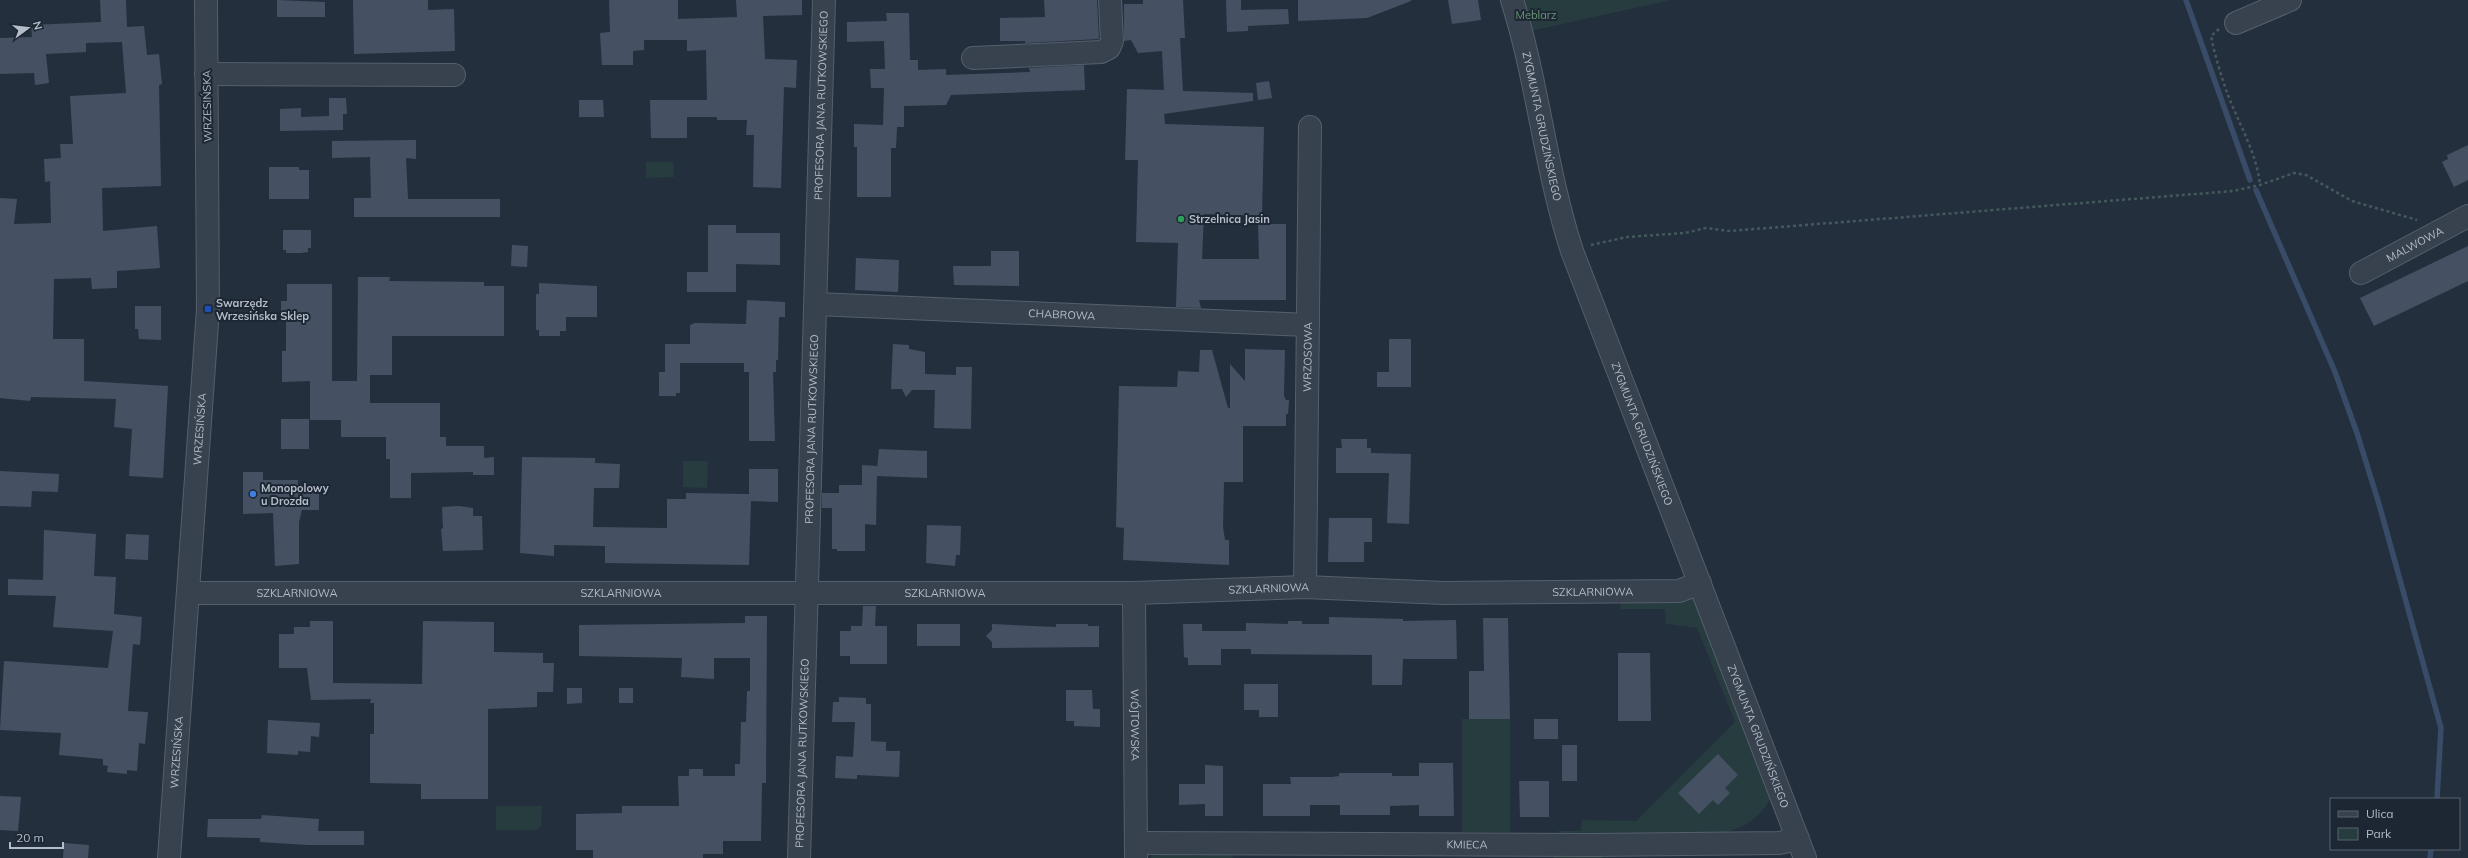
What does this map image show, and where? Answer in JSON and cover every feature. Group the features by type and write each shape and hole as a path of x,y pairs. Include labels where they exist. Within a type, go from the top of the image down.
{"street":[{"name":"WRZESIŃSKA","path":"169,858 208,309 206,0"},
{"name":"PROFESORA JANA RUTKOWSKIEGO","path":"799,858 808,594 824,0"},
{"path":"973,58 1101,52 1109,48 1112,41 1110,0"},
{"name":"ZYGMUNTA GRUDZIŃSKIEGO","path":"1512,0 1525,49 1549,168 1572,251 1801,848"},
{"path":"2236,23 2290,0"},
{"path":"206,74 454,75"},
{"name":"WRZOSOWA","path":"1306,587 1310,127"},
{"name":"MALWOWA","path":"2361,273 2468,216"},
{"name":"CHABROWA","path":"816,304 1308,325"},
{"name":"SZKLARNIOWA","path":"188,593 808,594 1134,592 1306,587 1444,593 1679,591 1700,583"},
{"name":"WÓJTOWSKA","path":"1134,592 1137,851"},
{"name":"KMIECA","path":"1137,851 1595,852 1780,843 1801,848"}],"path":[{"path":"2236,23 2214,30 2210,36 2228,95 2259,175 2260,185"},
{"path":"1572,251 1627,237 1685,233 1706,228 1730,230 1762,228 2233,191 2260,185 2294,173 2306,175 2352,202 2445,228"}],"green space":[{"name":"Meblarz","path":"1515,0 1671,0 1526,32"},
{"path":"646,162 673,162 674,177 646,178"},
{"path":"683,461 708,461 707,488 683,487"},
{"path":"1698,598 1773,794 1764,809 1754,819 1741,827 1725,833 1559,838 1558,831 1581,831 1582,820 1636,821 1735,722 1697,628 1666,624 1665,609 1620,609 1621,602"},
{"path":"1462,719 1510,719 1510,832 1462,832"},
{"path":"496,806 542,806 541,826 536,830 496,830"},
{"path":"1610,851 1602,858 1554,858 1553,855"},
{"path":"1178,852 1194,856 1230,853 1233,858 1150,858 1157,853"}],"building":[{"path":"100,0 126,0 127,27 144,26 147,55 159,54 162,84 159,85 161,186 102,188 103,231 157,226 160,268 117,271 117,288 92,289 91,278 54,279 53,339 84,339 84,381 168,386 163,478 129,476 132,429 114,427 116,399 31,397 30,401 0,398 0,198 17,199 14,224 51,223 50,181 45,182 44,159 61,158 60,144 73,144 70,96 126,93 122,42 86,43 86,52 46,54 49,83 35,85 34,73 0,74 0,38 32,37 31,25 101,22"},
{"path":"277,0 325,2 325,17 277,17"},
{"path":"353,0 428,0 428,10 454,9 455,51 354,54"},
{"path":"609,0 678,0 678,19 737,17 736,0 802,0 802,15 763,16 765,59 797,60 796,88 784,87 781,188 753,187 754,135 746,135 747,120 717,120 717,117 687,117 687,138 651,138 650,100 707,100 706,50 687,51 687,40 644,40 644,50 633,51 633,65 602,65 600,33 610,32"},
{"path":"1044,0 1097,0 1099,39 1025,43 1025,41 1000,41 1000,18 1045,17"},
{"path":"1143,0 1183,0 1185,38 1180,38 1183,91 1253,93 1253,101 1164,114 1165,124 1264,127 1262,216 1204,214 1202,259 1259,259 1258,224 1286,224 1286,300 1199,300 1201,308 1176,307 1178,243 1136,242 1138,160 1125,160 1127,89 1164,90 1162,51 1138,53 1131,40 1124,41 1124,4 1143,4"},
{"path":"1226,0 1241,0 1241,10 1288,9 1289,24 1248,26 1248,31 1227,32"},
{"path":"1298,0 1411,1 1367,18 1298,21"},
{"path":"1448,0 1478,0 1481,20 1452,24"},
{"path":"886,13 909,13 910,60 918,60 918,70 946,69 946,75 1030,72 1029,68 1084,65 1085,90 951,95 946,105 904,106 904,127 897,127 896,148 891,148 891,197 857,197 857,147 854,147 854,124 883,125 884,88 871,88 870,69 885,69 884,41 847,42 847,22 887,21"},
{"path":"1269,81 1272,98 1258,100 1256,83"},
{"path":"329,98 346,98 347,114 343,114 343,130 280,131 280,109 301,108 301,117 329,116"},
{"path":"579,100 603,100 604,117 579,117"},
{"path":"416,140 416,159 406,158 408,199 500,199 500,217 354,217 354,198 371,198 370,157 332,158 332,141"},
{"path":"2468,145 2468,180 2454,187 2442,162 2448,159 2447,155"},
{"path":"269,167 299,167 299,170 309,170 309,199 269,199"},
{"path":"708,225 736,225 736,233 780,233 780,265 736,264 736,292 687,292 687,272 708,272"},
{"path":"283,230 311,230 311,248 308,248 308,252 286,253 286,250 283,250"},
{"path":"512,245 528,246 527,267 511,266"},
{"path":"2468,246 2468,281 2374,326 2360,298"},
{"path":"991,251 1019,251 1019,286 954,285 953,266 991,266"},
{"path":"856,258 899,260 898,292 855,290"},
{"path":"358,277 390,277 389,281 484,282 484,286 504,286 504,336 392,336 392,375 370,375 370,403 440,403 440,437 446,437 446,446 484,446 484,458 494,457 494,475 473,475 473,472 411,473 411,498 390,498 390,459 386,459 386,437 341,437 341,420 310,420 310,381 282,382 282,351 286,351 286,320 281,320 281,301 287,301 287,284 332,284 332,381 357,381"},
{"path":"539,283 597,286 597,317 566,317 566,331 560,331 560,336 539,336 539,330 536,330 536,294 539,294"},
{"path":"747,300 785,302 785,317 779,317 778,360 776,360 776,372 773,372 775,441 749,441 749,372 744,372 744,363 680,363 680,393 676,393 676,396 659,396 659,372 665,372 665,344 690,344 690,325 695,323 746,324"},
{"path":"135,306 161,306 161,340 139,339 138,329 135,329"},
{"path":"1389,339 1411,339 1411,387 1377,387 1377,372 1389,372"},
{"path":"893,344 909,345 909,349 925,352 925,374 956,375 956,367 972,367 971,429 934,428 935,390 912,390 906,397 902,389 891,389"},
{"path":"1245,349 1285,350 1284,396 1286,400 1289,400 1288,414 1286,414 1286,426 1243,426 1243,482 1224,482 1223,527 1225,540 1229,540 1229,565 1123,560 1124,528 1116,527 1119,386 1177,387 1178,371 1199,372 1200,350 1212,350 1228,408 1230,408 1230,364 1245,381"},
{"path":"281,419 309,419 309,449 281,449"},
{"path":"1341,439 1367,439 1367,448 1371,448 1371,453 1411,454 1409,524 1387,523 1389,473 1336,473 1336,448 1342,448"},
{"path":"879,449 927,451 927,478 877,476 876,525 865,524 865,551 837,551 837,549 832,549 832,508 822,508 822,493 839,493 839,485 862,485 862,465 877,466 877,469"},
{"path":"522,457 595,458 595,463 620,464 619,488 594,488 593,527 667,528 667,499 686,499 686,493 749,494 749,469 778,469 778,502 751,501 749,565 605,563 605,546 554,545 554,556 520,553"},
{"path":"0,471 59,474 58,492 32,491 31,507 0,506"},
{"path":"243,472 263,472 263,480 298,480 298,487 319,487 319,510 302,510 299,522 299,564 275,566 273,513 243,514"},
{"path":"459,506 473,508 473,516 482,516 483,550 443,551 441,529 443,528 442,507"},
{"path":"1329,518 1372,518 1372,542 1364,542 1364,562 1328,562"},
{"path":"927,525 961,526 960,555 956,555 955,566 926,563"},
{"path":"44,530 96,534 94,576 116,577 114,614 142,617 140,645 133,644 128,711 148,712 145,744 139,743 137,771 127,770 127,774 107,772 108,766 103,765 103,759 59,755 61,733 0,730 4,661 108,668 113,631 53,627 56,596 8,595 8,579 43,580"},
{"path":"126,534 149,535 148,560 125,559"},
{"path":"863,606 876,606 875,626 887,626 887,664 850,664 850,656 840,656 840,631 851,631 851,626 862,626"},
{"path":"745,616 767,616 766,783 762,783 761,841 723,841 723,854 703,854 703,858 593,858 593,850 576,850 576,814 622,813 622,806 679,806 678,776 689,776 689,769 703,769 703,776 735,776 735,764 740,764 741,722 746,722 747,691 750,691 750,658 714,658 714,679 681,677 682,658 579,656 579,625 745,623"},
{"path":"1329,617 1403,619 1403,621 1456,620 1457,659 1403,659 1402,685 1372,685 1372,655 1251,654 1251,649 1221,649 1221,665 1188,665 1188,658 1184,657 1183,624 1202,624 1202,631 1246,631 1246,623 1288,624 1288,621 1302,621 1302,624 1329,624"},
{"path":"1483,618 1508,618 1510,719 1469,719 1469,671 1484,671"},
{"path":"310,621 333,621 333,683 422,684 423,621 494,622 494,652 543,653 543,663 554,663 553,692 537,692 537,707 488,709 488,799 421,799 421,784 370,783 370,734 374,734 374,703 370,703 371,699 311,700 307,668 279,668 279,634 294,634 294,627 310,627"},
{"path":"917,624 960,624 960,646 917,646"},
{"path":"992,624 1056,627 1056,624 1088,624 1088,626 1099,626 1099,647 992,648 992,642 986,636 992,630"},
{"path":"1618,653 1650,653 1651,721 1618,721"},
{"path":"1244,684 1278,684 1278,717 1259,717 1259,710 1244,710"},
{"path":"567,688 582,688 582,703 567,704"},
{"path":"619,688 633,688 633,703 619,703"},
{"path":"1066,690 1092,690 1093,709 1100,709 1100,727 1074,726 1074,721 1066,721"},
{"path":"839,697 866,698 866,704 871,704 871,741 886,742 886,751 900,751 899,777 857,775 857,779 835,778 836,756 853,757 855,722 832,722 833,702 839,702"},
{"path":"1534,719 1558,719 1558,739 1534,739"},
{"path":"268,720 320,723 319,737 311,736 310,752 298,751 298,755 267,753"},
{"path":"1562,745 1577,745 1577,781 1562,781"},
{"path":"1718,754 1738,775 1725,788 1730,793 1718,805 1713,800 1699,814 1678,793"},
{"path":"1419,763 1453,763 1454,816 1419,816 1419,805 1390,806 1390,815 1340,815 1340,805 1310,805 1310,816 1263,816 1263,784 1291,784 1290,777 1332,777 1339,776 1339,773 1392,773 1392,776 1419,776"},
{"path":"1205,765 1223,766 1223,816 1205,816 1205,804 1179,805 1179,784 1205,784"},
{"path":"1519,781 1549,781 1549,817 1520,817"},
{"path":"0,796 21,797 18,831 0,830"},
{"path":"262,815 319,819 318,831 364,831 364,845 308,845 260,842 260,838 207,837 208,819 261,819"},
{"path":"64,843 89,845 88,858 63,858"}],"waterway":[{"path":"2186,0 2250,180"},
{"path":"2256,190 2335,372 2357,433 2379,504 2441,728 2437,798"},
{"path":"2430,858 2431,850"}],"place":[{"name":"Strzelnica Jasin","path":"1181,219"},
{"name":"Swarzędz Wrzesińska Sklep","path":"208,309"},
{"name":"Monopolowy u Drozda","path":"253,494"}]}
